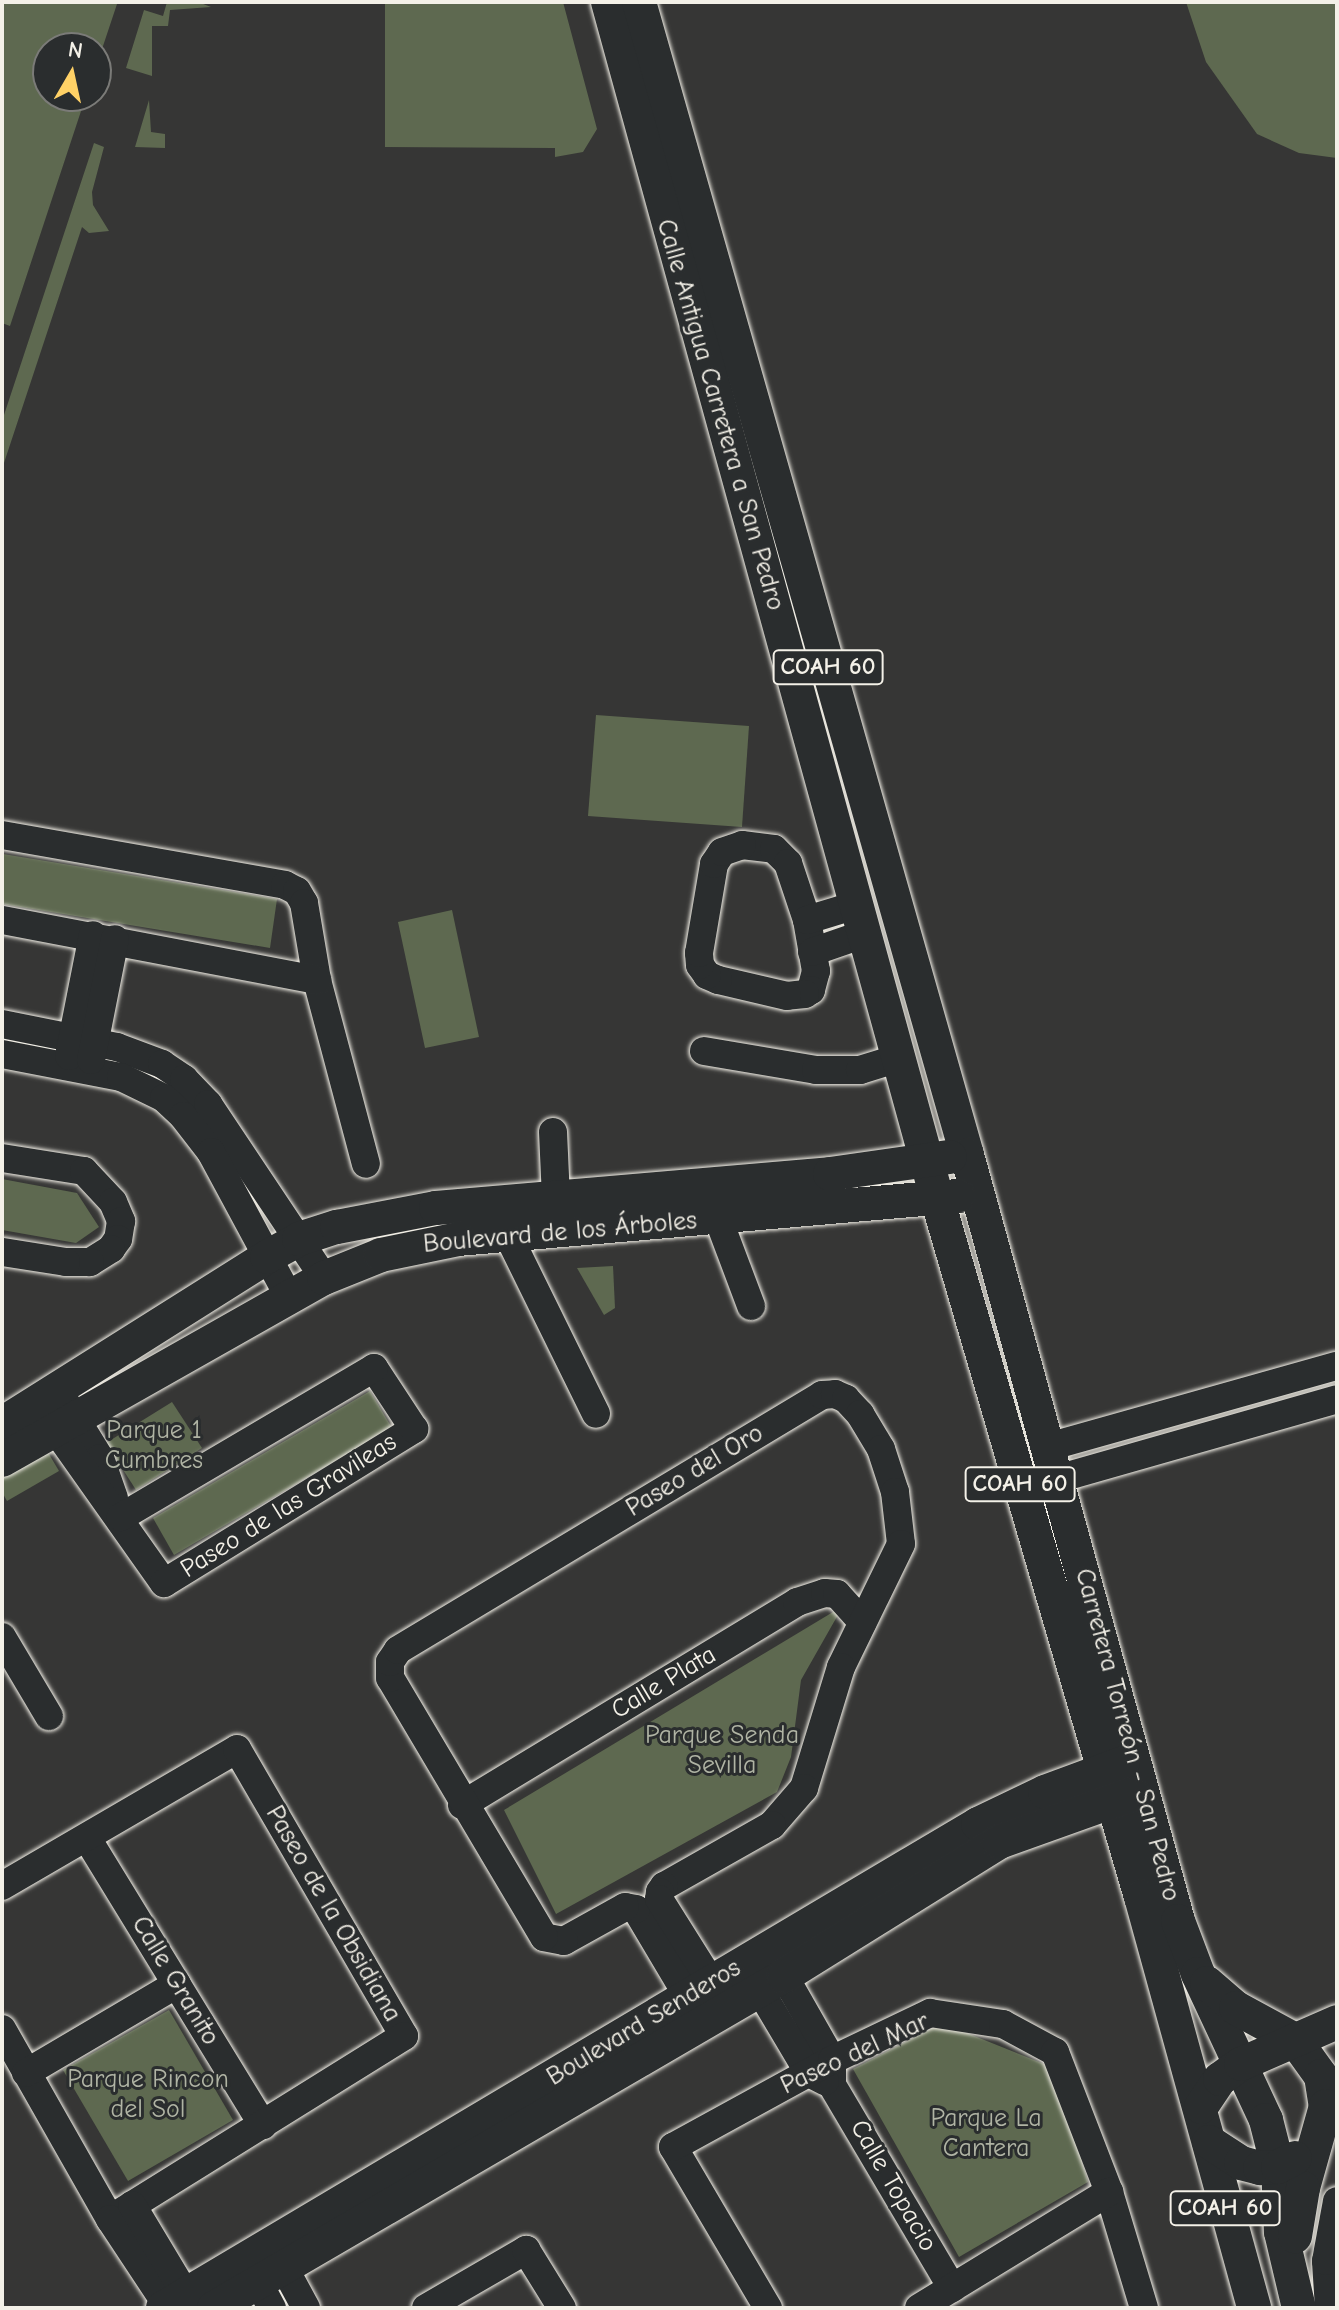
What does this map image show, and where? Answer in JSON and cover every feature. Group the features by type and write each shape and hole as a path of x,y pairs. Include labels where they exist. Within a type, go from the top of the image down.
{"main road":[{"name":"Calle Antigua Carretera a San Pedro","path":"608,2 652,110 967,1155"},
{"name":"Calle Antigua Carretera a San Pedro","path":"639,2 652,110 860,920 937,1198"},
{"name":"Boulevard de los Árboles","path":"25,1427 290,1299 324,1278 381,1255 422,1244 509,1237 557,1216 967,1155"},
{"name":"Carretera Torreón - San Pedro","path":"967,1155 1052,1463 1209,2142 1254,2308"},
{"name":"Boulevard de los Árboles","path":"25,1427 267,1257 299,1239 376,1217 436,1208 557,1216 718,1218 977,1193"},
{"name":"Carretera Torreón - San Pedro","path":"937,1198 1124,1780 1198,1974 1266,2120 1278,2167 1281,2232 1299,2308"},
{"name":"Boulevard Senderos","path":"182,2305 267,2273 764,1970 978,1824 1045,1792 1124,1780"},
{"path":"1198,1974 1236,2008 1295,2040 1321,2076 1326,2106 1303,2188 1291,2275"},
{"path":"1201,2107 1220,2079 1241,2064 1337,2022"},
{"path":"1209,2142 1241,2163 1278,2167 1305,2149 1321,2128 1337,2092"}],"street":[{"path":"2,835 285,885 297,891 304,903 317,980 366,1164"},
{"path":"735,846 774,849 784,856 807,920 814,984 811,990 797,996 718,980 703,971 698,960 714,864 722,852 735,846"},
{"path":"2,920 317,980"},
{"path":"807,920 860,920"},
{"path":"812,952 860,920"},
{"path":"81,1053 104,937"},
{"path":"2,1024 81,1053 147,1087 183,1116 211,1152 290,1299"},
{"path":"704,1051 816,1070 860,1070 899,1058"},
{"path":"2,1054 140,1054 184,1079 208,1104 324,1278"},
{"path":"553,1132 557,1216"},
{"path":"2,1158 84,1171 113,1202 121,1221 118,1239 111,1249 90,1262 66,1262 2,1252"},
{"path":"718,1218 751,1306"},
{"path":"509,1237 596,1414"},
{"path":"1052,1463 1337,1366"},
{"name":"Paseo de las Gravileas","path":"25,1427 121,1517 164,1583 414,1429 374,1368 121,1517"},
{"name":"Paseo del Oro","path":"822,1395 846,1399 860,1414 881,1449 895,1492 901,1544 827,1702 812,1768 804,1788 772,1825 664,1886 660,1892 659,1899 708,2003 631,1906 564,1941 544,1937 462,1805 390,1678 390,1662 398,1650 822,1395"},
{"path":"1052,1463 1337,1399"},
{"name":"Calle Plata","path":"462,1805 797,1602 825,1593 837,1594 862,1622"},
{"path":"2,1637 11,1674 49,1716"},
{"name":"Paseo de la Obsidiana","path":"2,1886 237,1749 404,2036 121,2212"},
{"name":"Calle Granito","path":"87,1838 263,2125"},
{"name":"Calle Topacio","path":"764,1970 952,2288"},
{"path":"26,2073 177,1984"},
{"name":"Paseo del Mar","path":"768,2308 673,2147 825,2072 930,2013 1003,2024 1055,2052 1109,2192 1144,2308"},
{"path":"2,2029 26,2073 182,2305"},
{"path":"919,2308 1109,2192"},
{"path":"1329,2308 1337,2201"},
{"path":"426,2308 526,2250 562,2308"},
{"path":"267,2273 306,2308"}],"green space":[{"path":"2,2 117,4 108,32 32,32 32,112 81,112 10,326 2,323"},
{"path":"167,2 198,2 211,7 170,10 168,26 152,26 152,76 126,68 144,10 163,16"},
{"path":"563,2 597,129 583,152 555,157 555,148 385,147 385,3"},
{"path":"1186,2 1337,2 1337,158 1299,153 1257,134 1206,62"},
{"path":"149,100 151,132 165,134 165,148 135,147"},
{"path":"94,143 104,147 92,192 93,205 109,231 89,233 82,227 2,469 2,421"},
{"path":"596,715 749,726 742,827 588,816"},
{"path":"3,854 277,899 270,948 2,904"},
{"path":"452,910 479,1037 425,1048 398,922"},
{"path":"2,1179 77,1193 99,1227 76,1243 2,1230"},
{"path":"613,1266 615,1308 604,1315 577,1268"},
{"path":"370,1391 392,1428 174,1555 153,1518"},
{"name":"Parque 1 Cumbres","path":"172,1402 202,1448 136,1490 106,1443"},
{"path":"46,1449 59,1471 7,1501 2,1492 2,1475"},
{"name":"Parque Senda Sevilla","path":"843,1606 801,1680 791,1757 777,1792 556,1914 504,1810"},
{"name":"Parque Rincon del Sol","path":"169,2010 233,2120 128,2181 63,2070"},
{"name":"Parque La Cantera","path":"942,2023 1054,2068 1088,2182 959,2257 853,2069"}]}
